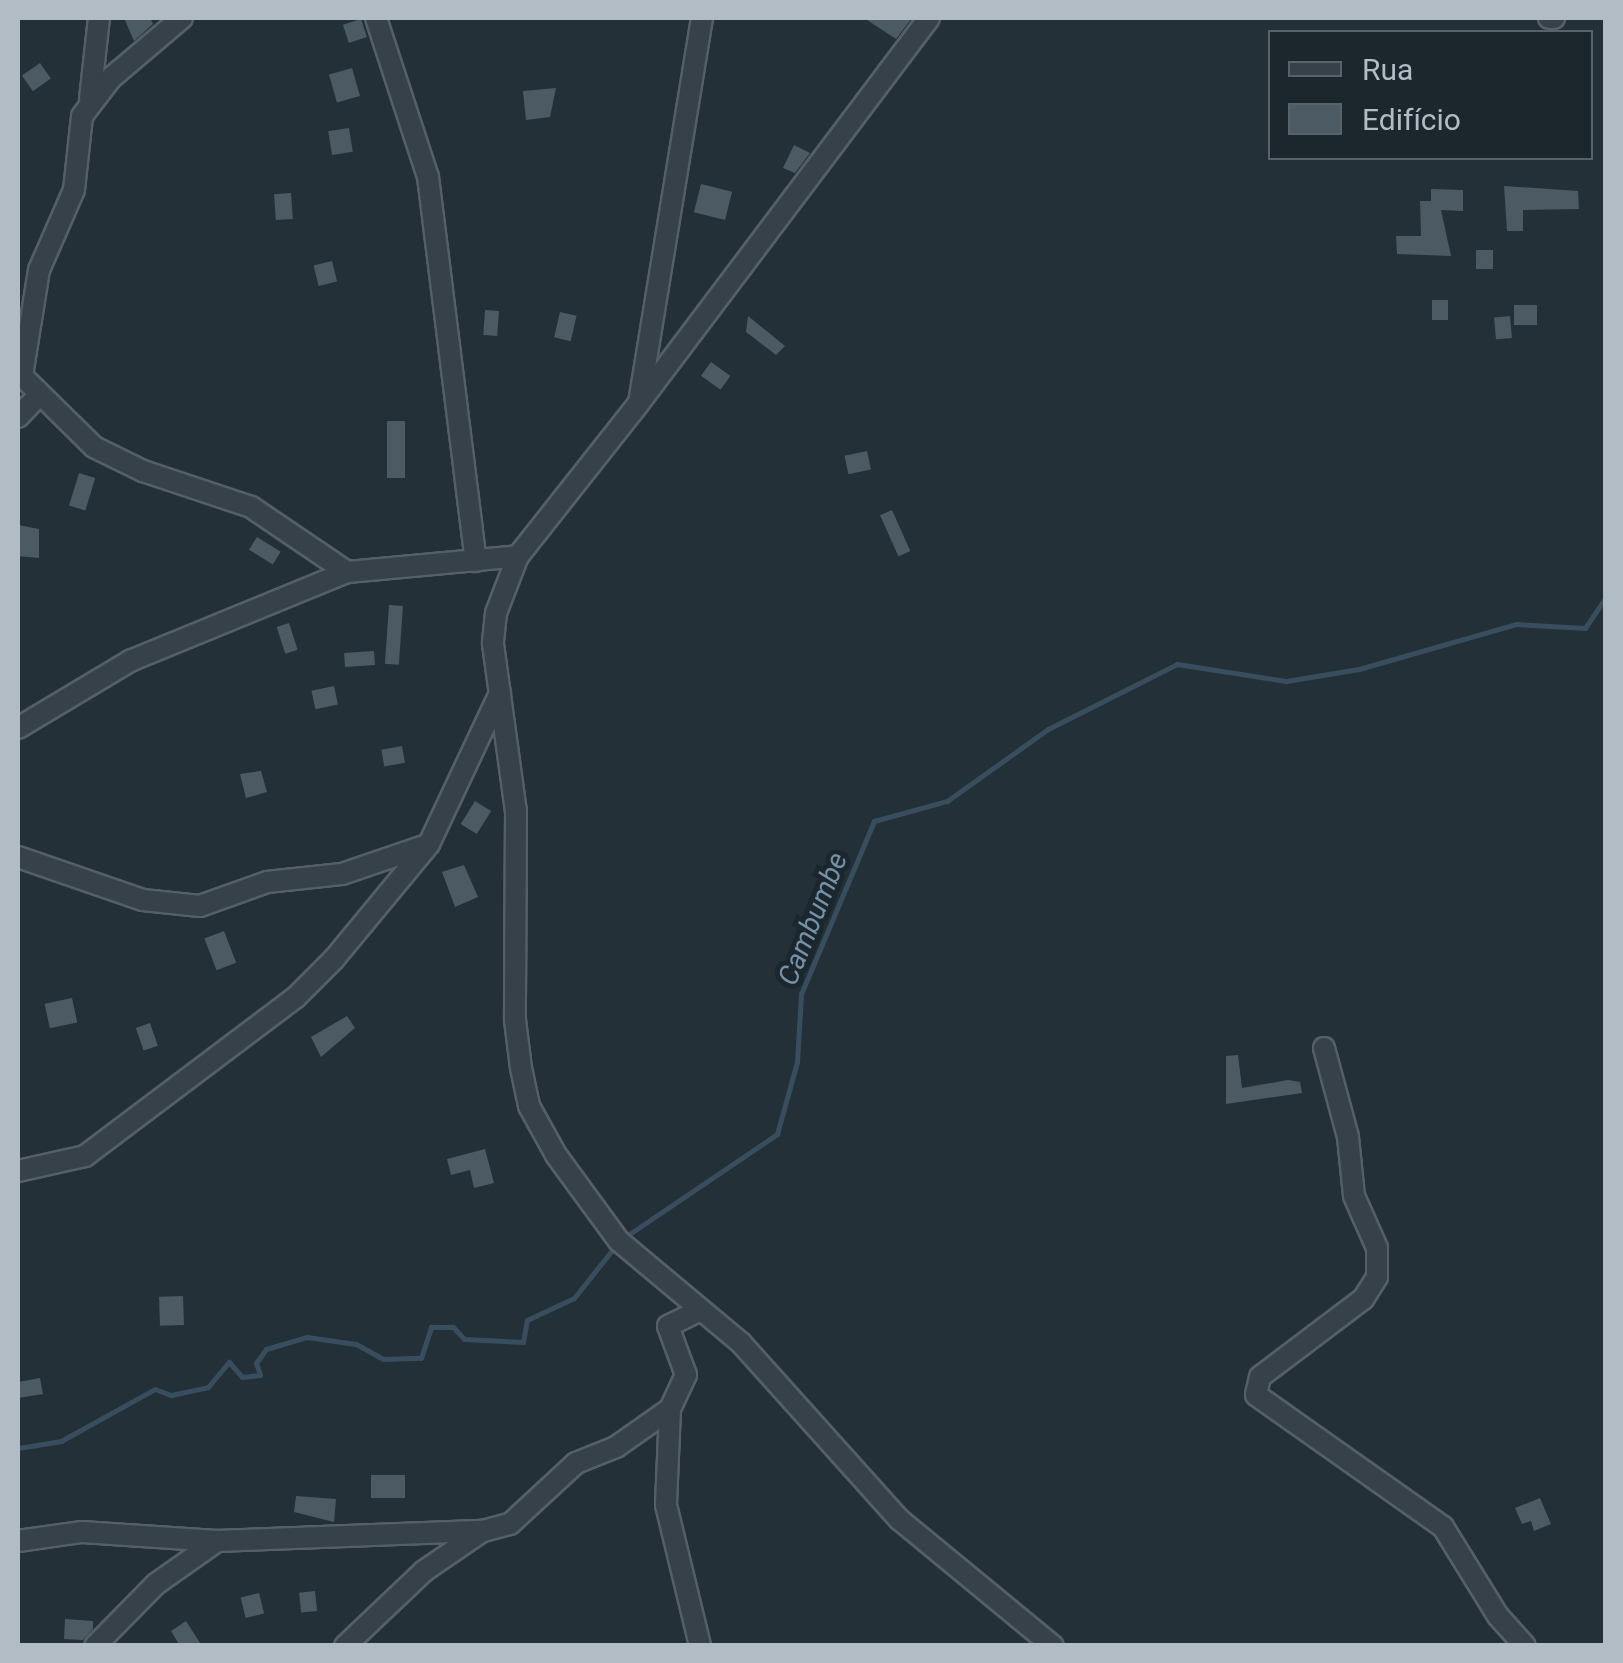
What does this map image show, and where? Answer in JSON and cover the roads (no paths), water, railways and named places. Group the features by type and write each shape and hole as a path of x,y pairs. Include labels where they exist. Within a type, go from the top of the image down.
{"street":[{"path":"99,18 74,190 39,270 20,376 37,397 94,447 143,472 252,507 347,572"},
{"path":"90,100 182,18"},
{"path":"376,18 428,176 476,561"},
{"path":"639,403 702,18"},
{"path":"929,18 639,403 518,556 496,613 500,693 516,811 515,1020 529,1106 619,1242 741,1343 900,1520 1053,1646"},
{"path":"18,418 37,397"},
{"path":"18,728 147,652 347,572 518,556"},
{"path":"18,1170 85,1156 295,998 429,844 500,693"},
{"path":"18,857 143,900 200,906 266,882 342,874 429,844"},
{"path":"1324,1048 1348,1137 1354,1196 1377,1248 1378,1277 1363,1299 1260,1378 1256,1395 1442,1528 1498,1616 1525,1646"},
{"path":"699,1311 668,1326 686,1375 670,1408 666,1506 700,1646"},
{"path":"18,1541 82,1532 217,1541 483,1531 510,1524 576,1463 616,1447 670,1408"},
{"path":"345,1646 424,1571 483,1531"},
{"path":"95,1646 156,1584 217,1541"}],"waterway":[{"name":"Cambumbe","path":"625,1237 777,1134 797,1062 801,994 874,821 947,801 1048,729 1177,664 1286,681 1359,669 1516,624 1585,628 1606,597"},
{"name":"Cambumbe","path":"18,1448 61,1441 155,1389 171,1395 208,1387 229,1362 242,1377 260,1375 256,1363 266,1349 307,1337 356,1344 383,1359 421,1358 431,1327 453,1327 464,1339 523,1342 527,1320 574,1298 617,1244"}]}
